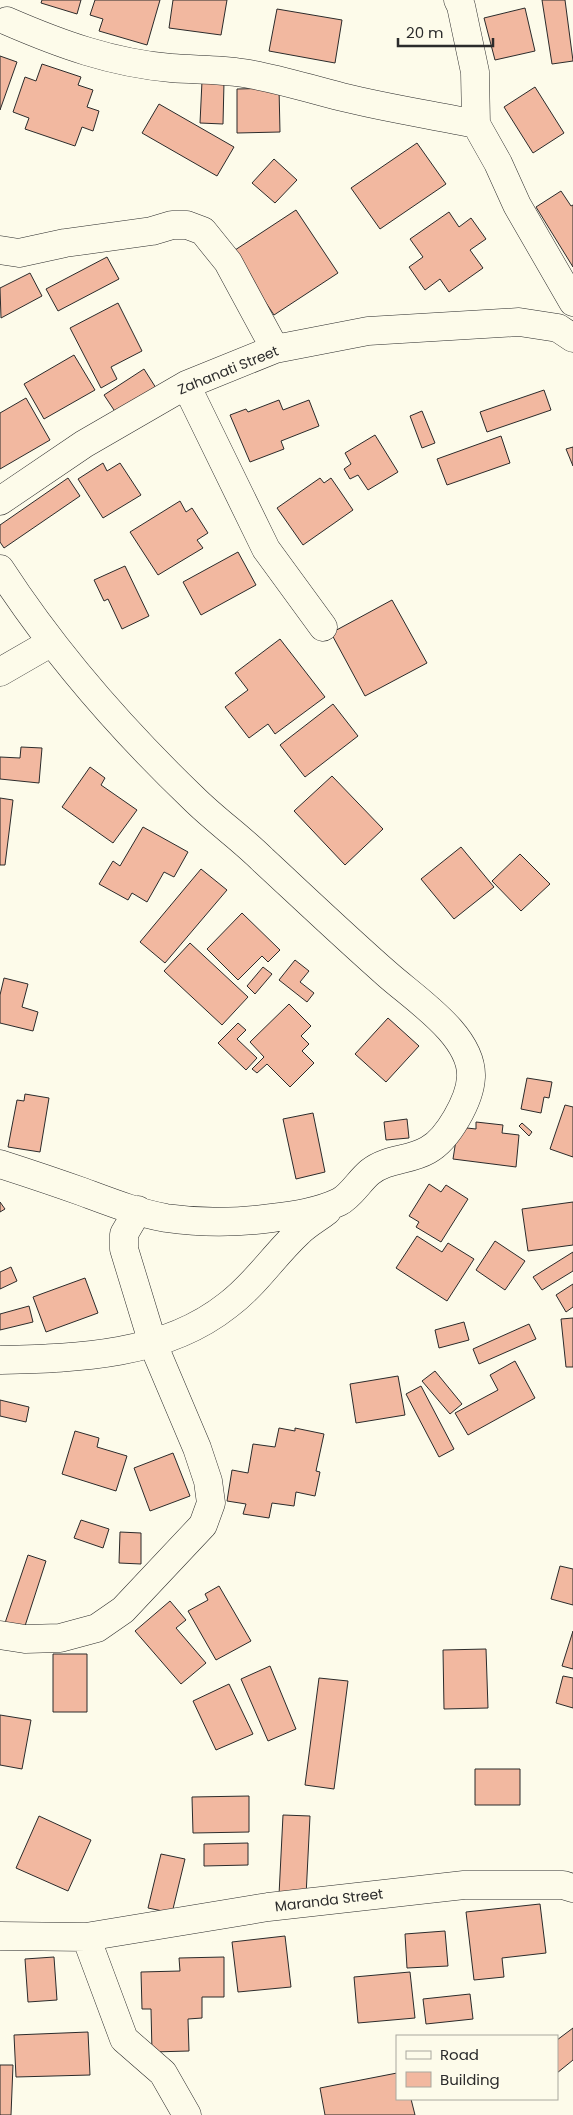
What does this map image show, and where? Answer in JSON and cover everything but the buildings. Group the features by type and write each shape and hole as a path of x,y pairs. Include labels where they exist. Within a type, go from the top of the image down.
{"street":[{"path":"458,0 461,6 475,72 476,124 498,163 517,205 573,302"},
{"path":"7,21 57,43 105,57 170,68 208,69 243,73 290,82 344,97 476,124"},
{"path":"0,250 19,253 65,243 152,231 172,226 187,226 203,231 228,262 275,349"},
{"name":"Zahanati Street","path":"0,501 84,444 186,385 275,349 368,331 519,322 558,328 573,338"},
{"path":"186,385 266,549 323,627"},
{"path":"0,569 52,642 104,705 193,799 261,858 386,974 442,1022 466,1052 470,1062 471,1079 467,1098 447,1132 430,1149 418,1154 388,1161 370,1172 342,1201 300,1231 260,1276 228,1305 181,1335 153,1344 81,1357 0,1360"},
{"path":"0,672 52,642"},
{"path":"0,1164 138,1210 165,1217 208,1222 253,1221 317,1210 342,1201"},
{"path":"0,1635 25,1640 60,1638 97,1628 123,1610 203,1525 211,1503 208,1481 197,1448 153,1344 124,1249 124,1234 138,1210"},
{"name":"Maranda Street","path":"0,1936 86,1937 268,1907 455,1886 563,1885 573,1888"},
{"path":"86,1937 124,2038 163,2073 187,2115"}]}
